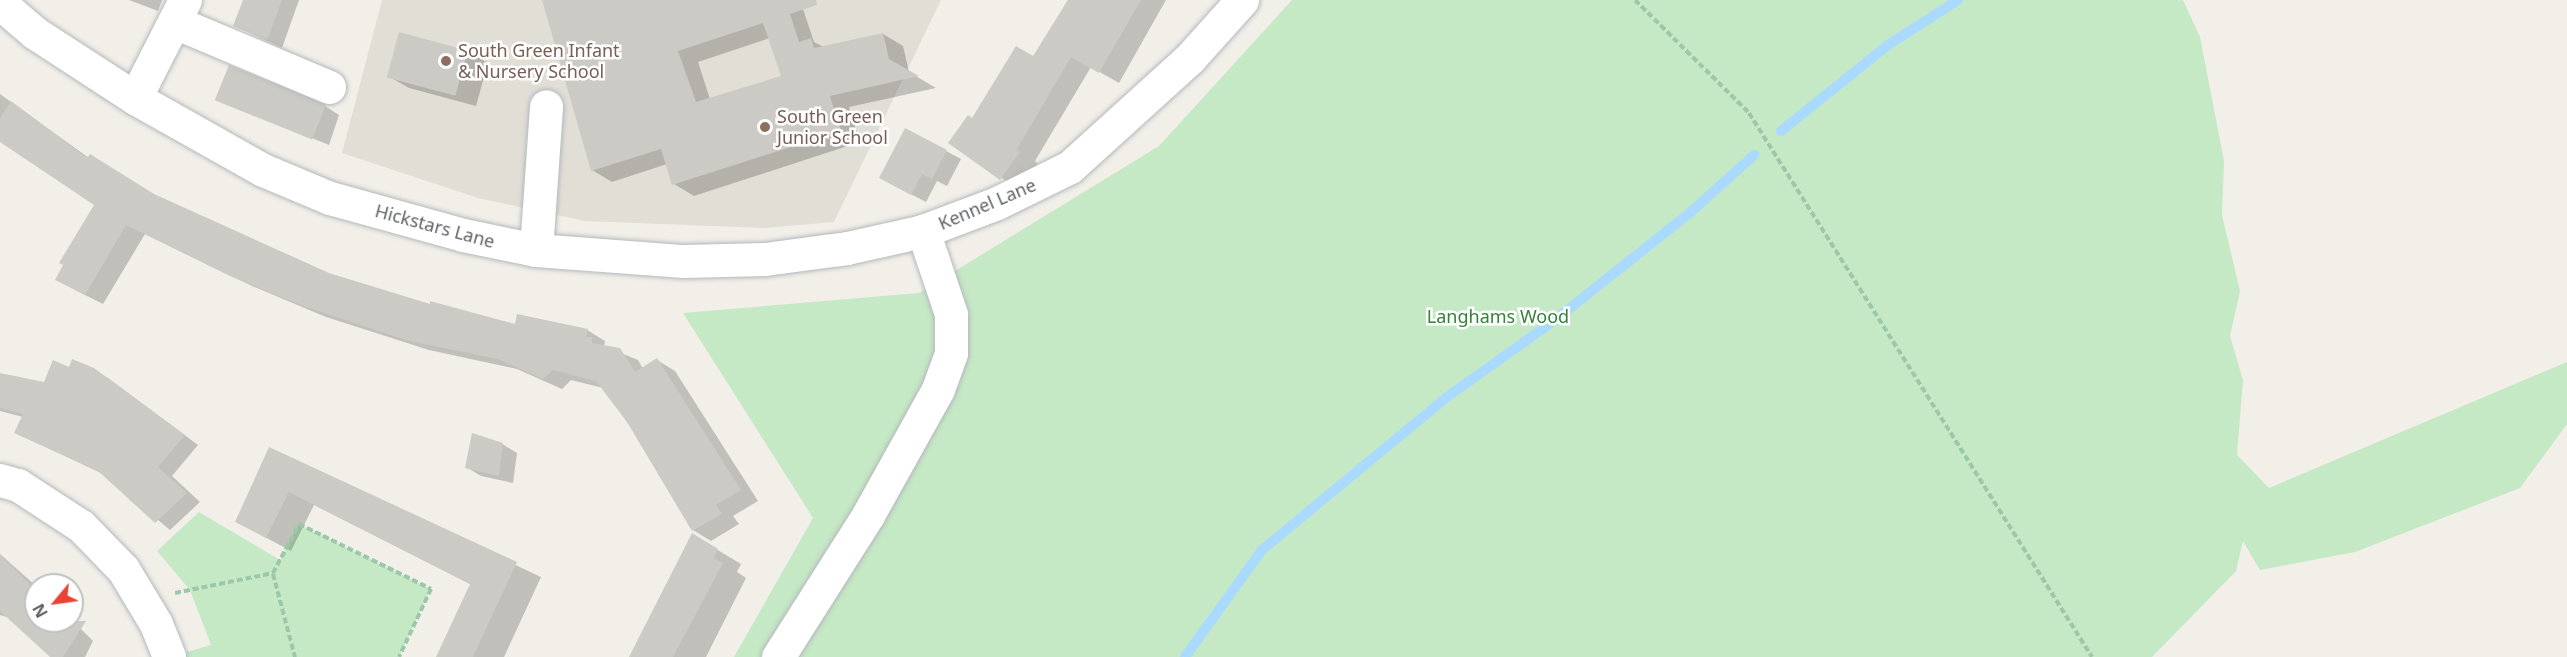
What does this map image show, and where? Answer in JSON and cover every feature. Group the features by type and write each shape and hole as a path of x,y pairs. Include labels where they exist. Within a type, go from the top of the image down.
{"street":[{"name":"Kennel Lane","path":"778,657 868,515 938,389 951,353 951,314 923,231 997,203 1070,167 1190,58 1242,0"},
{"name":"Hickstars Lane","path":"0,3 35,33 135,98 263,170 330,198 463,235 536,250 684,261 765,259 847,248 923,231"},
{"path":"135,98 181,11 329,87"},
{"path":"536,250 546,106"},
{"path":"0,480 18,485 81,526 123,569 142,599 169,657"}],"path":[{"path":"1635,0 1749,113 2092,657"},
{"path":"295,657 273,573 298,524 431,589 399,657"},
{"path":"142,599 273,573"}],"shaded area":[{"path":"382,0 941,0 834,222 765,228 585,221 478,198 342,153"}],"green space":[{"name":"Langhams Wood","path":"1292,0 2183,0 2200,37 2224,161 2222,215 2240,291 2230,336 2243,380 2237,455 2269,488 2567,362 2567,424 2520,488 2355,552 2260,570 2243,541 2236,571 2152,657 734,657 813,518 683,313 919,293 1159,146"},
{"path":"199,512 280,560 299,524 431,589 399,657 169,657 211,645 190,590 157,551"}],"building":[{"path":"243,0 282,0 267,40 233,26"},
{"path":"542,0 816,0 817,5 790,14 799,42 811,38 814,48 883,33 889,59 919,76 830,96 841,131 672,185 661,149 591,171","holes":["763,23 781,76 696,102 678,51"]},
{"path":"1068,0 1141,0 1099,73 1071,57 1017,149 1020,152 1000,180 948,143 968,115 972,118 1016,46 1033,56"},
{"path":"399,32 468,50 455,96 387,77"},
{"path":"229,65 326,104 312,140 215,100"},
{"path":"11,101 87,158 90,154 154,194 329,273 430,304 430,301 515,324 517,314 588,329 586,337 592,337 592,343 620,348 635,372 657,358 741,490 716,505 722,514 692,531 627,422 596,381 553,370 543,379 498,359 409,341 306,307 232,277 126,225 85,295 55,280 63,265 59,263 94,205 0,142 0,118"},
{"path":"905,128 947,150 932,179 922,174 911,195 879,178"},
{"path":"72,359 94,368 185,435 158,467 187,493 155,523 98,471 14,433 23,414 0,408 0,373 44,382 53,360 69,367"},
{"path":"472,433 503,443 499,476 465,468"},
{"path":"269,447 517,562 473,657 436,657 470,584 289,492 266,538 235,522"},
{"path":"692,533 718,549 714,558 723,563 673,657 629,657"},
{"path":"0,555 24,578 24,633 78,633 63,657 50,657 0,611"}],"waterway":[{"path":"1781,131 1888,45 1958,0"},
{"path":"1185,657 1262,550 1447,397 1555,320 1692,211 1754,155"}],"place":[{"name":"South Green Infant & Nursery School","path":"446,61"},
{"name":"South Green Junior School","path":"765,127"}]}
